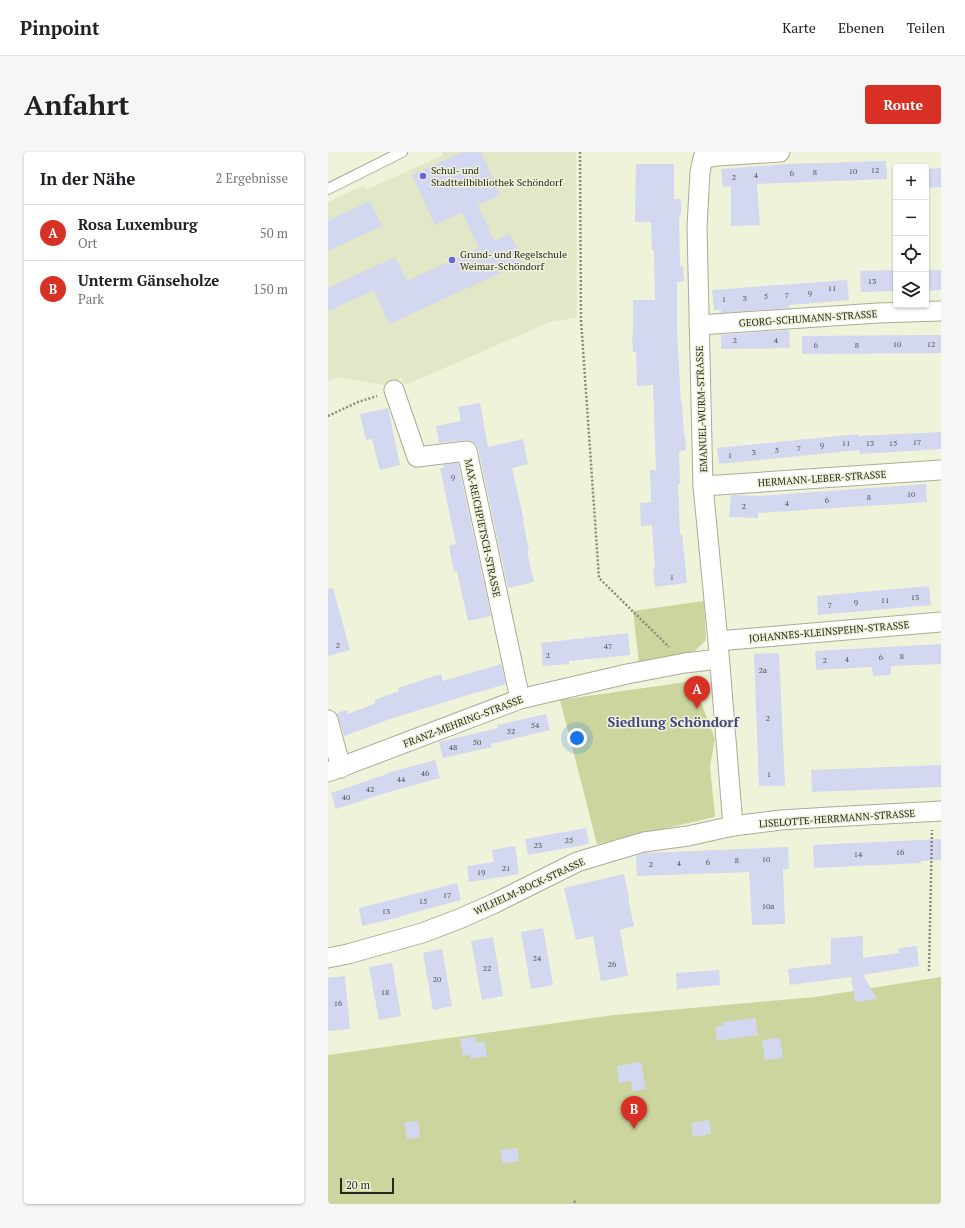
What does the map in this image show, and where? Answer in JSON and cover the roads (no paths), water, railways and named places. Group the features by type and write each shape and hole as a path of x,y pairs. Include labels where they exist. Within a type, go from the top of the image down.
{"street":[{"name":"EMANUEL-WURM-STRASSE","path":"733,826 719,650 703,486 697,227 700,172 703,158 780,152"},
{"name":"GEORG-SCHUMANN-STRASSE","path":"699,325 878,313 941,311"},
{"name":"MAX-REICHPIETSCH-STRASSE","path":"392,386 418,457 467,451 520,699"},
{"name":"HERMANN-LEBER-STRASSE","path":"703,486 941,470"},
{"name":"JOHANNES-KLEINSPEHN-STRASSE","path":"719,650 941,622"},
{"name":"FRANZ-MEHRING-STRASSE","path":"335,770 520,699 626,674 685,663 719,650"},
{"path":"328,720 335,770"},
{"name":"LISELOTTE-HERRMANN-STRASSE","path":"733,826 830,816 936,811"},
{"name":"WILHELM-BOCK-STRASSE","path":"328,958 348,954 422,933 459,919 493,904 577,862 644,842 688,836 733,826"}],"lane":[{"path":"328,189 402,152"}],"place":[{"name":"Schul- und Stadtteilbibliothek Schöndorf","path":"423,176"},
{"name":"Grund- und Regelschule Weimar-Schöndorf","path":"452,260"},
{"name":"Rosa Luxemburg","path":"697,709"},
{"name":"Unterm Gänseholze","path":"634,1129"}],"district":[{"name":"Siedlung Schöndorf","path":"673,722"}]}
